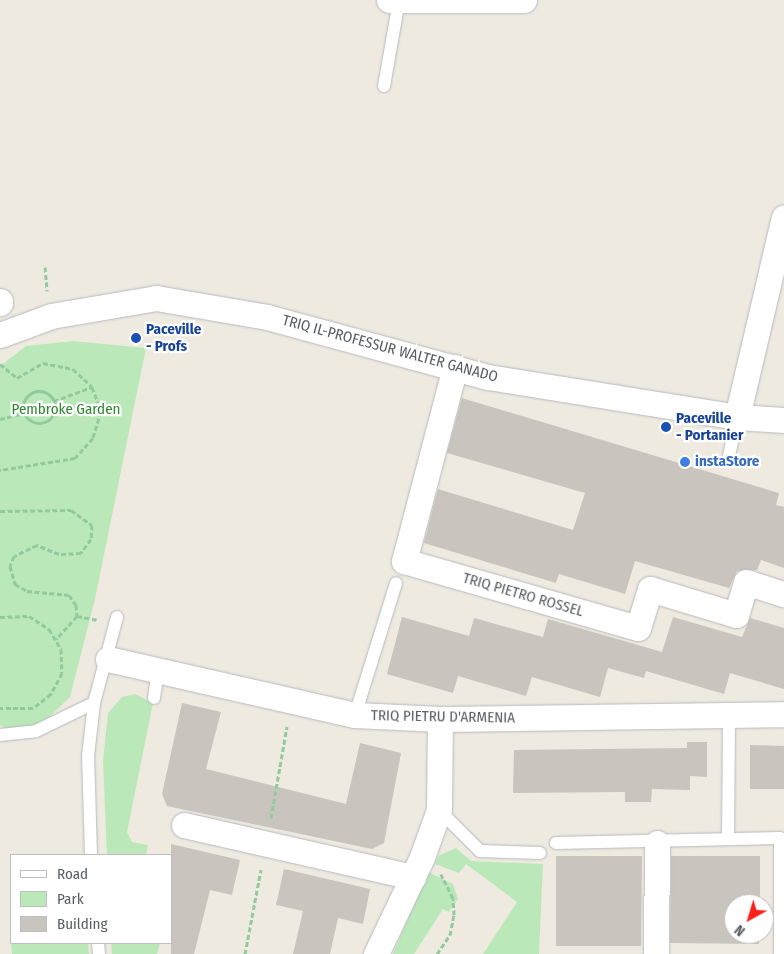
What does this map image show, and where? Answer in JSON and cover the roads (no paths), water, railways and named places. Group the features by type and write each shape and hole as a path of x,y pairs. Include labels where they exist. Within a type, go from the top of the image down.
{"street":[{"path":"394,1 524,0"},
{"path":"737,418 784,217"},
{"name":"TRIQ IL-PROFESSUR WALTER GANADO","path":"0,335 51,316 156,298 267,317 488,377 737,418 784,420"},
{"name":"TRIQ PIETRO ROSSEL","path":"455,367 404,561 638,628 650,589 736,615 746,582 784,594"},
{"name":"TRIQ PIETRU D'ARMENIA","path":"108,658 355,715 440,719 784,714"},
{"path":"376,954 418,867 438,810 440,719"},
{"path":"184,824 418,867"},
{"path":"656,954 657,843"}],"lane":[{"path":"384,86 394,1"},
{"path":"729,456 737,418"},
{"path":"355,715 396,583"},
{"path":"91,854 88,756 94,703 108,658 116,616"},
{"path":"154,698 158,669"},
{"path":"0,735 36,731 94,703"},
{"path":"728,839 729,715"},
{"path":"438,810 480,851 540,852"},
{"path":"556,842 657,843 780,838 780,954"}],"place":[{"name":"Paceville - Profs","path":"136,338"},
{"name":"Paceville - Portanier","path":"666,427"},
{"name":"instaStore","path":"685,462"}],"park label":[{"name":"Pembroke Garden","path":"66,410"}]}
